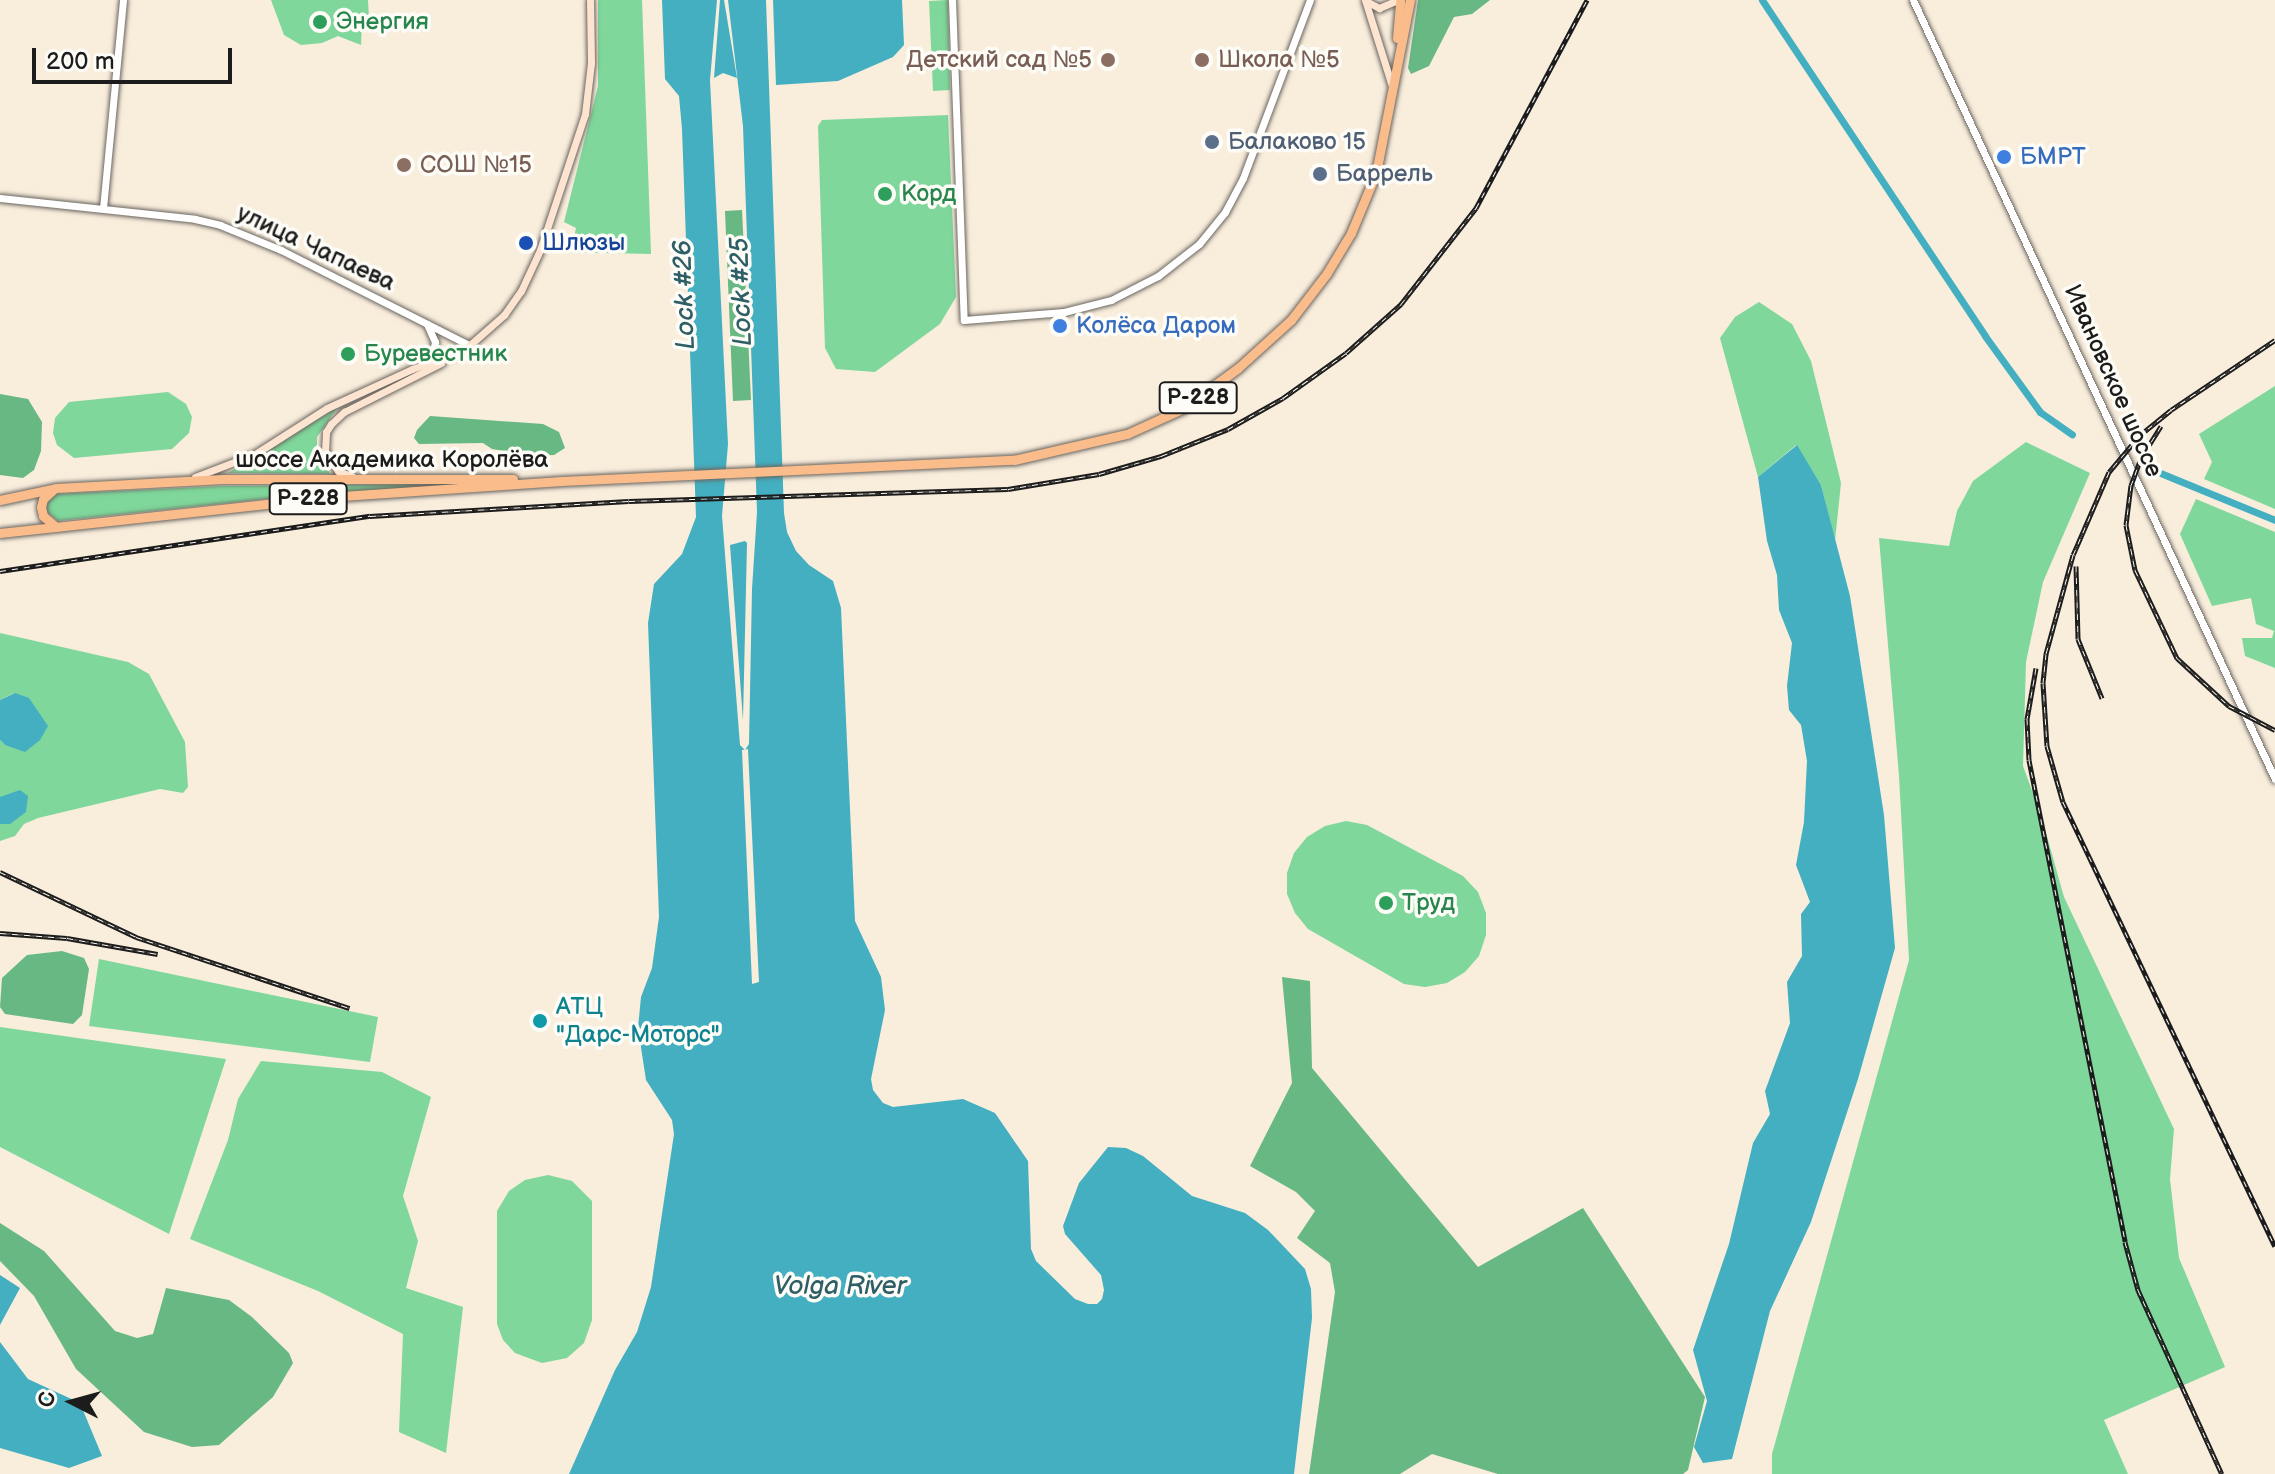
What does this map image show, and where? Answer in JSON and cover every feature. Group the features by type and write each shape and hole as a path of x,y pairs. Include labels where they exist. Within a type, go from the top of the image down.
{"highway":[{"name":"Р-228","path":"561,481 987,462 1065,451 1156,422 1211,389 1291,320 1338,257 1376,173 1393,89 1405,1"},
{"name":"шоссе Академика Королёва","path":"0,500 56,488 169,481 561,481"},
{"name":"шоссе Академика Королёва","path":"0,533 292,500 561,481"},
{"path":"56,488 43,499 41,507 43,516 56,527"}],"main road":[{"path":"360,479 338,471 327,459 325,439 331,424 344,412 471,346 496,324 521,291 564,185 589,88 590,0"},
{"path":"1366,0 1379,8 1405,1"},
{"path":"1366,0 1393,89"},
{"path":"169,481 235,465 327,408 430,363 450,358"}],"street":[{"path":"103,208 123,0"},
{"path":"952,0 964,320 1064,312 1111,300 1158,276 1199,244 1225,212 1243,178 1310,0"},
{"name":"Ивановское шоссе","path":"1913,0 2275,779"},
{"name":"улица Чапаева","path":"0,198 103,208 220,225 281,250 471,346"},
{"path":"426,322 435,342 430,363"}],"green space":[{"name":"Энергия","path":"271,0 368,0 369,19 362,23 361,45 338,36 322,43 301,45 284,35"},
{"path":"598,0 642,0 651,254 571,252 576,228 564,222 598,86"},
{"path":"948,0 950,90 933,91 929,1"},
{"path":"1418,0 1490,0 1472,14 1454,17 1429,66 1411,74 1408,68"},
{"name":"Корд","path":"948,115 956,297 940,324 875,372 836,369 825,348 818,126 822,120"},
{"path":"742,210 751,400 733,401 725,211"},
{"path":"1759,302 1792,324 1811,361 1841,483 1835,541 1821,485 1796,445 1758,477 1720,338 1735,317"},
{"path":"2275,386 2275,509 2204,479 2212,462 2199,434"},
{"path":"168,392 186,404 192,417 189,433 172,449 74,458 57,445 53,433 55,418 69,402"},
{"path":"0,394 28,399 42,422 41,451 34,470 23,478 0,475"},
{"path":"338,407 317,437 317,449 330,474 228,473"},
{"path":"430,416 543,424 559,432 565,448 554,455 533,456 492,449 483,443 419,444 414,438 417,430"},
{"path":"2026,442 2090,473 2043,582 2026,662 2023,766 2041,815 2064,897 2174,1129 2170,1179 2179,1258 2225,1367 2104,1420 2128,1474 1772,1474 1772,1454 1909,960 1899,776 1879,538 1949,546 1957,511 1973,481"},
{"path":"466,484 293,496 58,521 47,512 46,504 54,494 222,486"},
{"path":"2196,499 2275,532 2275,668 2245,656 2242,638 2272,638 2274,631 2256,624 2251,598 2212,606 2180,534"},
{"path":"0,633 128,662 149,674 185,742 188,787 183,793 160,789 38,818 24,824 15,836 0,841 0,824 10,823 0,797 0,740 5,745 14,693 0,700"},
{"name":"Труд","path":"1346,821 1367,825 1463,876 1478,892 1486,913 1486,935 1479,956 1465,972 1447,983 1425,987 1404,984 1308,929 1295,913 1287,894 1287,873 1294,853 1307,837 1325,826"},
{"path":"62,951 84,958 89,969 82,1015 73,1024 5,1014 0,1007 2,978 27,955"},
{"path":"99,959 378,1017 370,1062 89,1026"},
{"path":"1282,977 1310,981 1312,1068 1478,1267 1583,1208 1705,1397 1688,1470 1683,1474 1498,1474 1432,1454 1400,1474 1309,1474 1335,1292 1330,1263 1297,1238 1315,1211 1296,1192 1250,1166 1292,1083"},
{"path":"0,1027 226,1059 169,1234 0,1147"},
{"path":"261,1061 382,1072 431,1097 403,1196 418,1241 406,1288 463,1307 446,1453 399,1432 403,1334 318,1291 190,1239 228,1140 238,1099"},
{"path":"548,1175 572,1181 592,1201 592,1320 584,1343 567,1358 542,1363 515,1353 503,1340 497,1324 497,1211 509,1191 525,1180"},
{"path":"0,1223 44,1251 115,1331 137,1338 153,1334 166,1288 229,1300 252,1317 289,1353 293,1363 273,1397 219,1445 192,1447 144,1432 76,1369 34,1296 0,1261"}],"water":[{"name":"Volga River","path":"662,0 717,0 710,80 728,444 722,516 740,745 745,750 749,744 757,512 743,126 728,0 766,0 784,513 787,532 796,551 809,565 833,581 841,608 855,921 881,977 885,1010 871,1079 873,1090 883,1103 893,1107 963,1099 995,1113 1028,1161 1031,1249 1036,1261 1075,1299 1088,1304 1097,1304 1102,1299 1101,1275 1065,1234 1063,1226 1079,1183 1108,1147 1126,1148 1143,1156 1192,1196 1245,1213 1268,1230 1305,1269 1311,1289 1312,1318 1294,1474 569,1474 615,1370 637,1332 651,1287 674,1134 672,1120 646,1080 638,1028 641,997 652,968 659,917 648,623 654,584 682,554 696,517 682,129 679,96 665,79"},
{"path":"720,0 724,0 737,78 723,73 714,78"},
{"path":"773,0 902,0 904,45 893,57 838,81 776,85"},
{"path":"1797,445 1821,485 1850,596 1884,815 1895,948 1858,1079 1811,1222 1770,1311 1732,1459 1703,1463 1694,1447 1707,1401 1693,1350 1729,1244 1753,1143 1770,1114 1765,1091 1790,1023 1787,982 1802,956 1801,914 1810,902 1796,865 1804,822 1807,761 1801,725 1789,710 1787,686 1792,643 1779,610 1777,575 1767,541 1758,477"},
{"path":"747,543 743,720 730,545"},
{"path":"15,693 29,698 48,726 40,740 25,752 0,740 0,700"},
{"path":"20,790 28,796 26,812 10,824 0,824 0,797"},
{"path":"0,1275 20,1288 0,1325"},
{"path":"0,1342 28,1379 80,1403 102,1456 69,1468 0,1448"}],"pier":[{"path":"748,749 759,982 752,984 742,750"}],"waterway":[{"path":"1762,0 1985,336 2040,412 2072,434"},
{"path":"2158,472 2275,520"}],"railway":[{"path":"0,571 370,516 629,501 1008,489 1099,474 1161,456 1228,429 1283,398 1346,353 1401,304 1476,208 1587,0"},
{"path":"2275,340 2171,410 2140,435 2109,472 2073,555 2046,654 2043,683 2047,746 2063,802 2275,1246"},
{"path":"2161,426 2141,458 2131,485 2126,525 2135,570 2177,658 2229,706 2275,730"},
{"path":"2076,566 2078,639 2102,698"},
{"path":"2036,668 2027,719 2029,760 2125,1242 2138,1290 2222,1474"},
{"path":"0,872 136,937 350,1008"},
{"path":"0,933 67,938 158,954"}],"place":[{"name":"Энергия","path":"320,22"},
{"name":"Детский сад №5","path":"1108,60"},
{"name":"Школа №5","path":"1202,60"},
{"name":"Балаково 15","path":"1212,142"},
{"name":"БМРТ","path":"2004,157"},
{"name":"СОШ №15","path":"404,165"},
{"name":"Баррель","path":"1320,174"},
{"name":"Корд","path":"885,194"},
{"name":"Шлюзы","path":"526,243"},
{"name":"Колёса Даром","path":"1060,326"},
{"name":"Буревестник","path":"348,354"},
{"name":"Труд","path":"1386,903"},
{"name":"АТЦ \"Дарс-Моторс\"","path":"540,1021"}],"water label":[{"name":"Lock #25","path":"742,292"},
{"name":"Lock #26","path":"685,295"}]}
